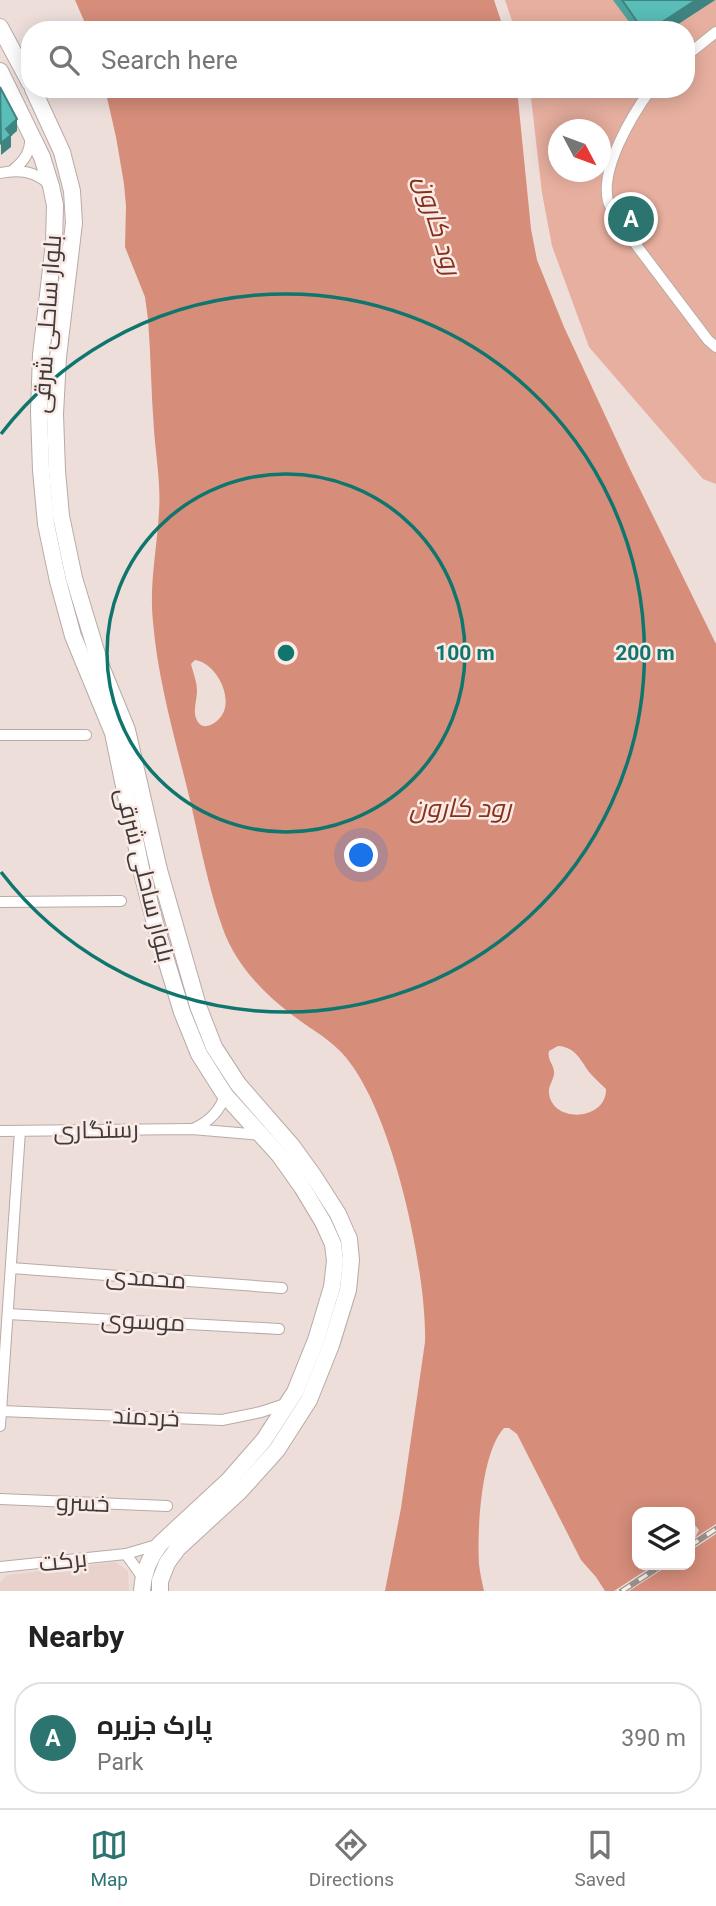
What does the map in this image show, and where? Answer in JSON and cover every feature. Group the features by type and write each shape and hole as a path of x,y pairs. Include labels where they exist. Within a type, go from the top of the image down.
{"main road":[{"path":"0,27 21,66"},
{"name":"بلوار ساحلی شرقی","path":"0,71 42,158 55,205 54,243 41,355 41,470 46,524 72,636 115,720 127,730 159,870 198,1006 214,1047 238,1084 292,1146 315,1178 338,1214 349,1239 351,1260 348,1290 331,1345 309,1400 277,1450 240,1491 178,1548 167,1563 160,1581 160,1591"},
{"name":"بلوار ساحلی شرقی","path":"37,98 62,152 72,191 74,223 58,357 55,414 61,516 74,578 115,720 113,733 142,873 178,1000 199,1054 225,1094 287,1167 323,1222 332,1244 335,1261 332,1287 316,1340 295,1392 264,1440 229,1480 160,1544 152,1555 142,1584"}],"street":[{"path":"695,48 716,32"},
{"path":"644,98 635,110 616,151 608,178 608,200 615,217 708,340 716,346"},
{"path":"13,170 28,154 30,132"},
{"path":"0,173 13,170 27,172 40,177 51,186"},
{"path":"0,735 86,735"},
{"path":"0,902 121,901"},
{"path":"192,1129 205,1123 216,1113 225,1094"},
{"name":"رستگاری","path":"0,1131 192,1129 261,1135"},
{"path":"0,1426 20,1131"},
{"name":"محمدی","path":"10,1268 282,1288"},
{"name":"موسوی","path":"8,1314 279,1328"},
{"name":"خردمند","path":"1,1411 222,1420 288,1403"},
{"name":"خسرو","path":"0,1499 167,1506"},
{"name":"برکت","path":"0,1567 126,1554 160,1544"},
{"path":"126,1554 142,1584"}],"shaded area":[{"path":"505,0 716,0 716,484 703,479 589,347 552,246 542,193 531,98 695,98 695,21 512,21"},
{"path":"115,1562 128,1571 129,1591 0,1591 0,1582 7,1575"}],"water":[{"path":"75,0 494,0 501,21 84,21"},
{"name":"رود کارون","path":"107,98 518,98 531,229 537,260 564,327 630,469 716,644 716,1591 605,1591 581,1560 517,1434 504,1428 490,1455 482,1493 479,1567 484,1591 385,1591 401,1508 425,1342 420,1273 390,1146 375,1107 358,1074 334,1045 280,1005 251,976 228,942 213,897 168,712 155,644 152,594 159,492 148,319 145,297 125,247 126,206","holes":["195,660 209,667 220,680 226,704 215,723 202,726 195,715 197,687 191,664","558,1046 576,1054 606,1089 604,1100 589,1113 569,1114 552,1103 549,1090 554,1071 549,1051"]}],"pier":[{"path":"716,1524 716,1534 695,1548 695,1538"},
{"path":"646,1570 661,1570 629,1591 614,1591"}],"building":[{"path":"622,0 696,0 664,21 637,21"},
{"path":"0,87 17,119 6,129 11,135 1,143"}],"railway":[{"path":"695,1543 716,1529"},
{"path":"622,1591 654,1570"}],"place":[{"name":"پارک جزیره","path":"631,219"}]}
